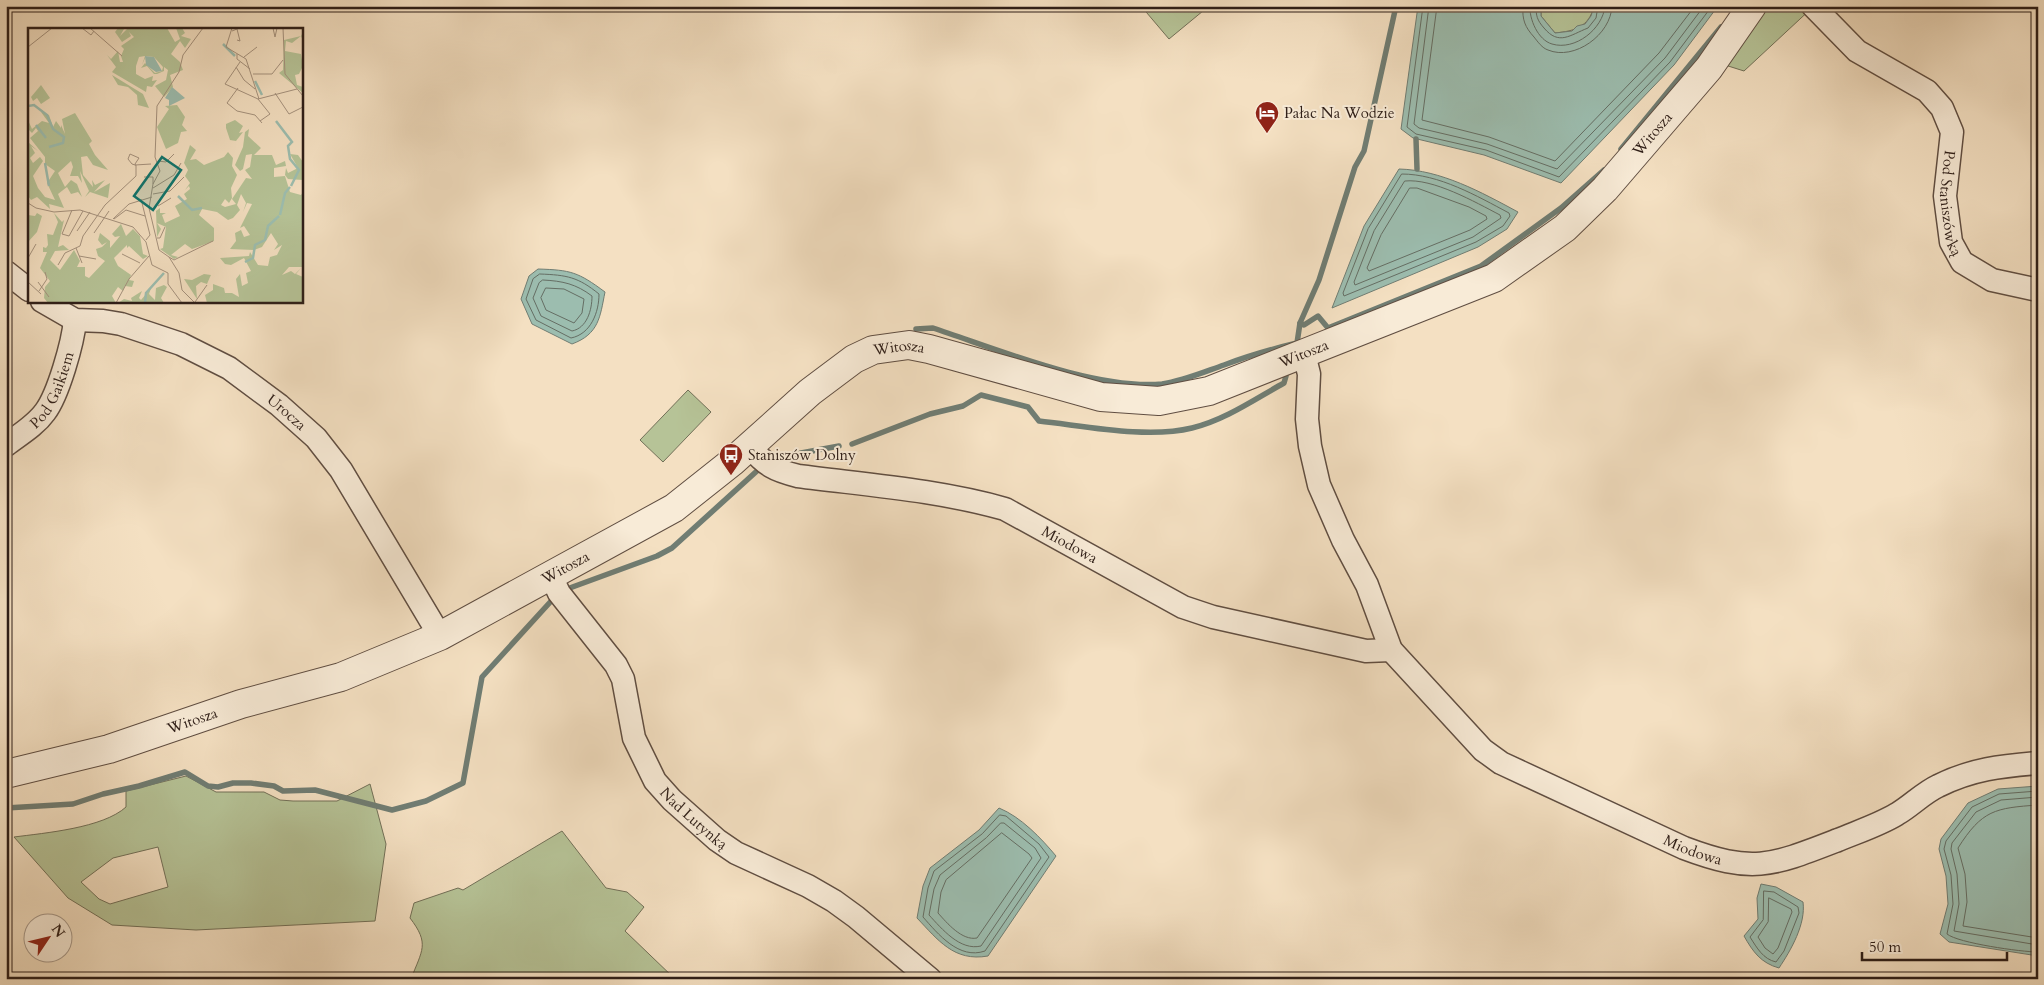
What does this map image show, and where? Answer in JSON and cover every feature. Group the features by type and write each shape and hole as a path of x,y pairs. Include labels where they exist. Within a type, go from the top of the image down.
{"street":[{"name":"Witosza","path":"6,774 109,750 241,704 341,677 440,636 674,508 750,447 810,392 854,359 873,350 909,345 1101,397 1159,401 1210,391 1494,278 1565,228 1605,189 1709,68 1752,6"},
{"name":"Pod Staniszówką","path":"1813,6 1857,51 1927,91 1942,108 1952,132 1945,196 1951,242 1962,262 1992,280 2038,290"},
{"path":"6,272 28,289"},
{"name":"Urocza","path":"44,302 75,320 102,320 121,324 181,344 228,368 280,405 316,438 341,470 440,636"},
{"name":"Pod Gaikiem","path":"6,445 34,423 51,402 74,336 75,320"},
{"name":"Miodowa","path":"1304,354 1309,374 1307,419 1310,446 1319,485 1342,540 1367,585 1391,650 1483,750 1501,763 1684,848 1712,858 1743,865 1770,864 1833,842 1896,815 1937,786 1987,768 2038,763"},
{"name":"Miodowa","path":"750,447 763,462 778,471 798,476 973,500 1005,509 1183,607 1213,617 1366,651 1391,650"},
{"name":"Nad Lutynką","path":"551,576 559,593 616,665 622,679 634,738 655,781 672,800 717,840 736,853 808,886 834,901 930,979"}],"green space":[{"path":"1141,6 1209,6 1169,39"},
{"path":"1541,6 1594,6 1589,19 1580,27 1555,33 1541,16"},
{"path":"1769,6 1814,6 1744,71 1725,65"},
{"path":"688,390 711,412 663,462 640,440"},
{"path":"186,776 216,792 264,792 280,800 337,801 370,784 386,844 375,921 196,930 112,925 68,898 14,837 89,825 103,820 126,807 126,791","holes":["158,847 168,887 110,904 99,899 81,882 113,858"]},
{"path":"562,831 606,888 627,892 644,907 625,931 675,979 411,979 422,947 420,934 410,918 414,903 458,888 463,890"}],"water":[{"path":"1418,6 1541,6 1541,16 1555,33 1572,31 1577,26 1585,24 1591,16 1594,6 1718,6 1674,65 1561,183 1484,155 1413,138 1401,129"},
{"path":"1399,169 1430,173 1460,183 1518,212 1507,229 1478,247 1332,308 1364,226"},
{"path":"538,269 574,273 605,292 597,324 581,340 572,344 532,324 521,299 529,276"},
{"path":"2038,786 2038,956 1949,942 1940,934 1948,904 1946,876 1939,849 1941,839 1968,803 1998,789"},
{"path":"999,808 1023,822 1056,856 988,956 966,956 948,948 917,918 923,886 930,868 979,830"},
{"path":"1761,884 1776,887 1803,902 1800,928 1793,945 1779,968 1762,960 1744,936 1758,919 1757,898"}],"waterway":[{"path":"916,329 933,328 1046,366 1107,381 1136,384 1162,384 1178,381 1269,350 1297,343 1300,323 1319,280 1355,167 1364,151 1396,6"},
{"path":"1621,149 1721,27"},
{"path":"1416,139 1417,169"},
{"path":"1300,323 1304,325 1318,316 1328,328 1481,266 1561,208 1604,170"},
{"path":"852,444 930,414 963,406 981,395 1028,407 1039,421 1116,431 1174,431 1192,428 1216,420 1284,383 1286,376"},
{"path":"774,458 839,446"},
{"path":"567,589 657,556 672,548 758,470"},
{"path":"6,808 73,804 185,772 208,786 218,787 233,783 251,783 274,786 283,791 315,790 392,810 426,801 463,783 482,677 553,599"}],"place":[{"name":"Pałac Na Wodzie","path":"1267,134"},
{"name":"Staniszów Dolny","path":"731,476"}]}
